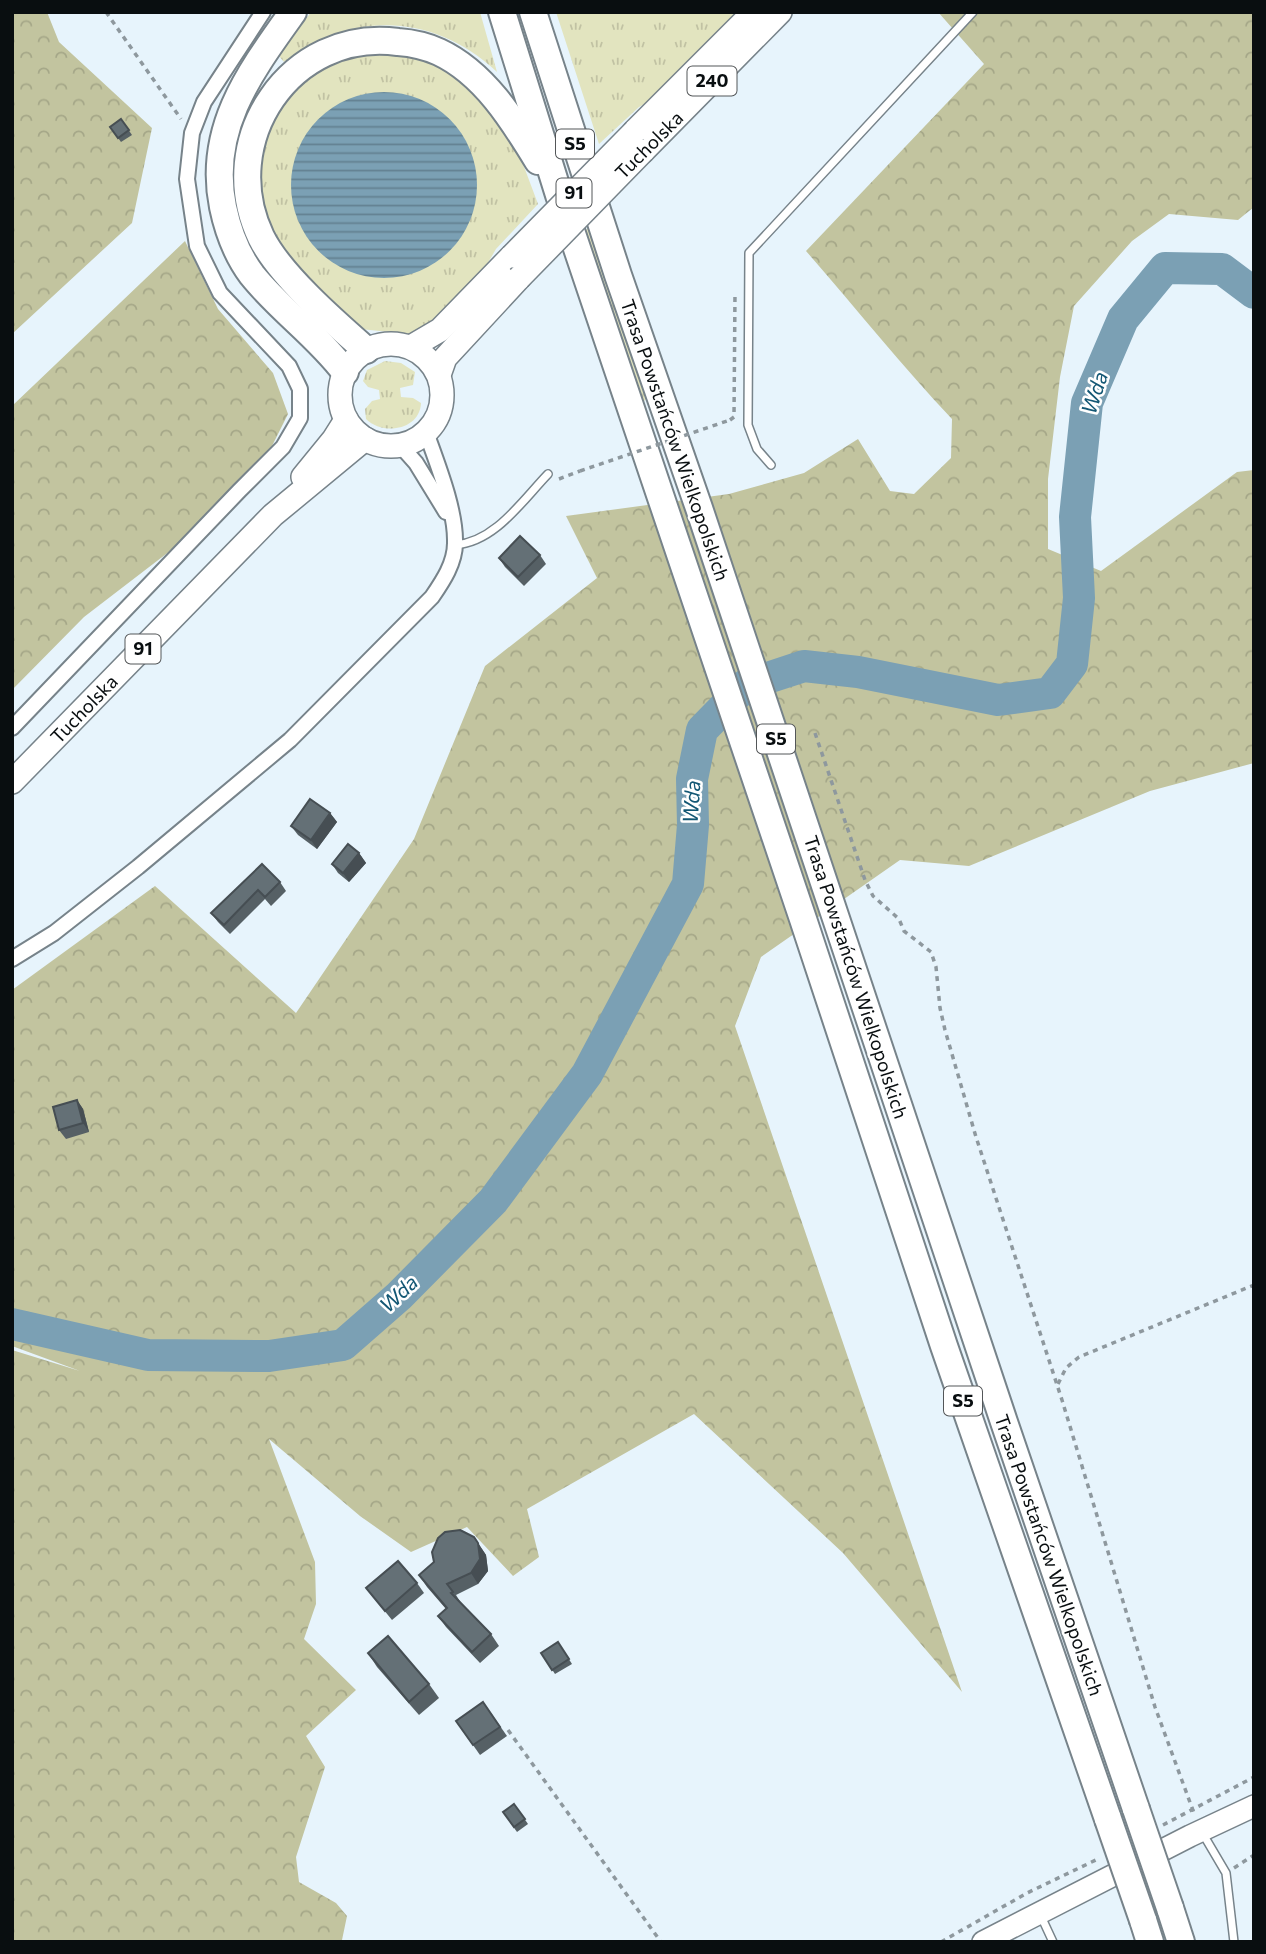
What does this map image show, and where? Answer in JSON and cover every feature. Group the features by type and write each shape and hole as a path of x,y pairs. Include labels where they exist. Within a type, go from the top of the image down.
{"highway":[{"path":"293,12 255,66 233,108 219,157 220,194 232,238 252,275 345,372"},
{"name":"Trasa Powstańców Wielkopolskich","path":"502,12 559,195 824,980 944,1346 1146,1931"},
{"name":"Trasa Powstańców Wielkopolskich","path":"533,12 618,275 699,508 1181,1942"},
{"path":"366,350 336,324 272,256 261,238 252,213 247,180 248,154 254,131 272,97 298,69 334,48 379,39 416,44 439,52 478,80 498,100 559,195"}],"main road":[{"name":"Tucholska","path":"411,347 440,330 516,267 639,141 754,12"},
{"name":"Tucholska","path":"639,141 780,12"},
{"name":"Tucholska","path":"439,375 445,358 516,267"},
{"path":"388,343 411,347 423,354 439,375 443,392 440,410 426,432 413,442 381,445 365,439 346,419 340,392 345,372 352,361 366,350 388,343"},
{"name":"Tucholska","path":"12,782 273,515 334,439 346,419"},
{"name":"Tucholska","path":"273,515 365,439"}],"street":[{"path":"12,728 283,447 300,418 300,388 289,366 220,293 197,246 187,179 192,134 204,102 263,12"},
{"path":"12,959 54,933 138,867 289,740 432,597 448,572 455,545 454,525 426,432"},
{"path":"400,445 416,463 454,525"},
{"path":"983,1942 1254,1806"}],"lane":[{"path":"771,465 757,449 748,425 749,253 973,12"},
{"path":"455,545 469,544 481,538 506,518 548,474"},
{"path":"1201,1831 1226,1873 1234,1942"},
{"path":"1040,1913 1053,1942"}],"path":[{"path":"106,12 192,134"},
{"path":"548,474 559,479 730,420"},
{"path":"815,733 865,880 873,896 899,919 904,931 931,953 936,967 945,1030 976,1138 1057,1386 1155,1707 1201,1831"},
{"path":"1057,1386 1066,1368 1079,1357 1254,1285"},
{"path":"508,1730 661,1942"},
{"path":"1156,1829 1254,1777"},
{"path":"941,1942 1027,1893 1108,1854"},
{"path":"1226,1873 1254,1855"}],"green space":[{"path":"12,12 47,12 59,42 152,128 132,223 12,334"},
{"path":"311,12 480,12 497,72 473,52 447,38 420,29 393,25 338,33 310,45 284,62 279,56"},
{"path":"556,12 742,12 661,95 639,107 599,144"},
{"path":"938,12 1254,12 1254,207 1238,220 1169,214 1132,241 1074,306 1060,377 1048,479 1048,549 1101,571 1237,472 1254,470 1254,763 1150,791 969,866 900,860 761,957 735,1026 962,1692 843,1553 694,1414 527,1509 539,1557 513,1576 467,1527 411,1552 360,1516 269,1439 315,1562 316,1604 304,1639 356,1690 306,1736 325,1767 296,1857 299,1882 336,1903 347,1916 342,1940 12,1942 12,1350 80,1371 12,1346 12,990 155,886 296,1013 414,839 485,666 597,578 566,516 729,494 804,473 858,439 890,491 914,494 951,458 952,419 806,251 984,64"},
{"path":"386,51 443,64 485,96 523,164 538,204 496,249 479,278 419,335 360,329 283,254 264,218 260,186 262,142 294,85 334,59"},
{"path":"590,226 648,397 639,406 581,235"},
{"path":"185,241 218,309 273,373 288,414 267,456 183,541 84,617 12,690 12,406"},
{"path":"385,361 401,363 415,372 413,385 400,388 401,397 413,398 421,403 414,419 408,424 391,429 366,419 365,409 372,401 380,399 379,390 368,387 363,381 367,370"}],"water":[{"path":"384,92 420,99 450,119 470,149 477,185 470,221 450,251 420,271 384,278 348,271 318,251 298,221 291,185 298,149 318,119 348,99"}],"building":[{"path":"121,119 129,130 118,138 110,127"},
{"path":"520,536 540,555 518,577 499,558"},
{"path":"310,799 330,813 311,840 291,826"},
{"path":"348,844 359,853 343,873 332,864"},
{"path":"262,864 280,882 265,897 258,890 224,925 211,913"},
{"path":"77,1100 83,1123 59,1130 53,1107"},
{"path":"460,1530 474,1537 478,1543 480,1559 471,1573 447,1584 453,1592 451,1593 491,1634 472,1652 438,1616 447,1608 419,1575 434,1562 432,1552 438,1538 445,1532"},
{"path":"398,1561 417,1583 385,1611 366,1588"},
{"path":"388,1636 429,1684 409,1702 368,1653"},
{"path":"558,1642 569,1659 552,1670 541,1653"},
{"path":"483,1702 500,1727 473,1745 456,1721"},
{"path":"514,1804 525,1819 514,1827 503,1812"}],"waterway":[{"name":"Wda","path":"12,1324 148,1355 269,1356 343,1345 399,1296 493,1201 587,1074 688,884 693,825 692,779 702,730 746,685 804,666 858,672 998,700 1050,693 1072,664 1079,598 1075,517 1087,403 1123,319 1165,268 1222,269 1254,293"}]}
